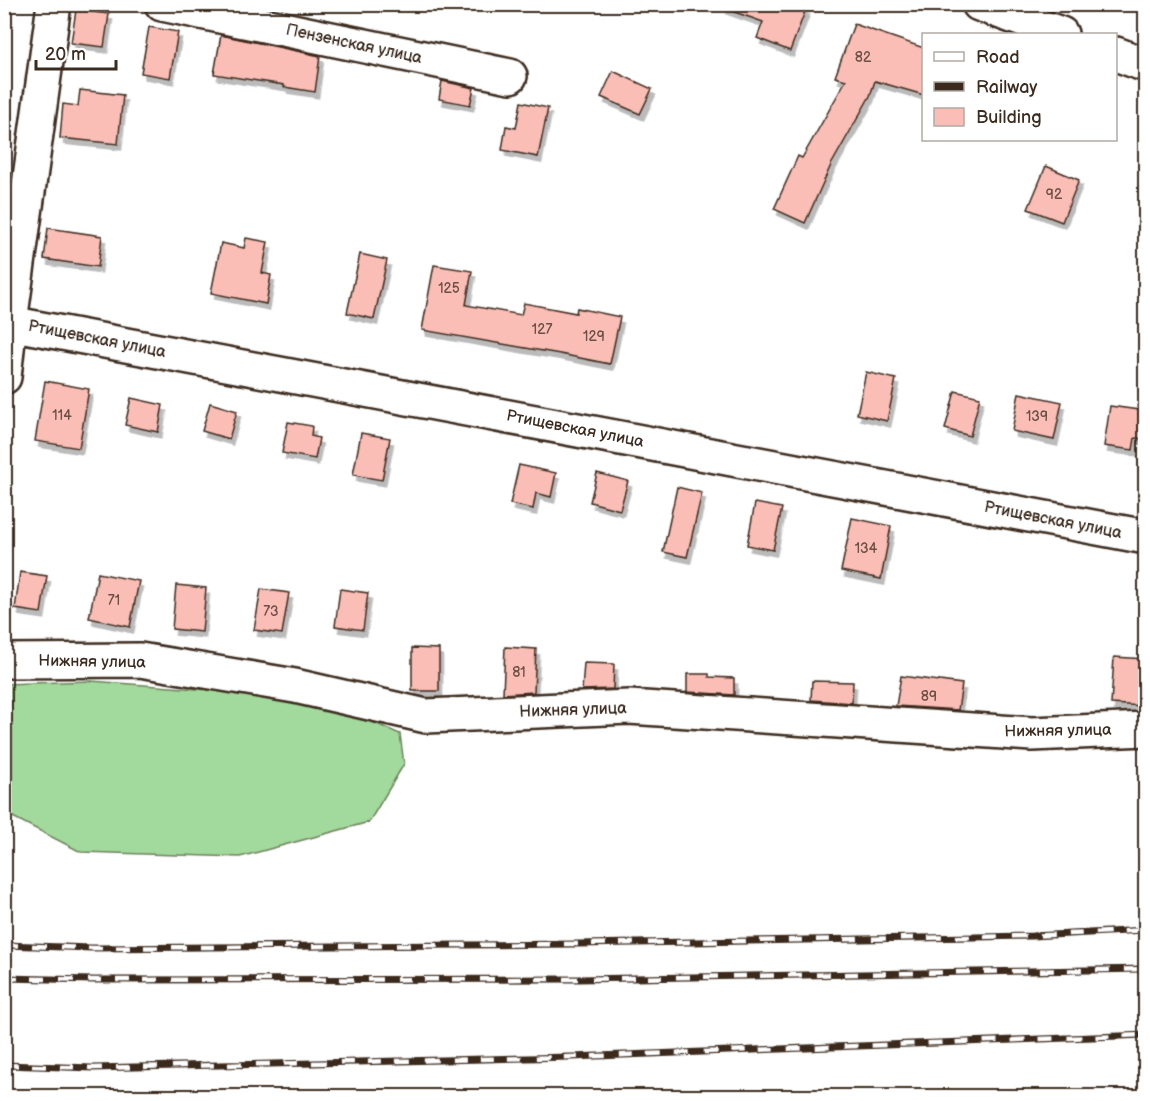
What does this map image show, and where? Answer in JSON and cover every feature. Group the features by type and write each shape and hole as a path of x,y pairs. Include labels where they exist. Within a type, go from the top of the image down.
{"street":[{"path":"4,377 8,322 54,4"},
{"name":"Пензенская улица","path":"162,4 510,76"},
{"path":"979,4 1058,33"},
{"path":"1117,54 1146,65"},
{"name":"Ртищевская улица","path":"8,322 1146,537"},
{"name":"Нижняя улица","path":"4,661 140,660 295,686 426,716 628,707 1032,734 1146,729"}],"green space":[{"path":"91,681 237,692 363,718 400,734 404,764 369,822 240,857 81,852 5,813 4,684"}],"building":[{"path":"724,4 795,4 806,9 790,51 757,38 763,22 723,8"},
{"path":"76,10 109,14 104,47 71,43"},
{"path":"854,24 922,47 922,94 875,81 870,96 831,165 805,223 774,209 798,156 802,158 846,80 835,77"},
{"path":"149,27 178,32 170,78 141,73"},
{"path":"221,35 320,56 315,92 214,74"},
{"path":"613,71 652,89 640,114 601,97"},
{"path":"442,81 474,88 470,105 439,99"},
{"path":"80,90 123,95 118,144 60,138 63,104 78,106"},
{"path":"521,102 548,108 538,157 502,150 506,126 516,128"},
{"path":"1046,166 1079,180 1062,222 1028,209"},
{"path":"48,228 102,236 98,267 44,259"},
{"path":"246,238 268,242 262,273 271,275 266,304 211,293 221,243 244,248"},
{"path":"360,254 387,260 374,319 347,313"},
{"path":"434,265 472,271 466,305 521,315 524,303 576,313 577,308 620,317 610,364 422,330"},
{"path":"866,372 896,379 887,421 857,414"},
{"path":"45,381 89,389 79,448 35,441"},
{"path":"955,391 980,397 970,436 945,429"},
{"path":"1019,393 1062,402 1054,440 1012,431"},
{"path":"131,398 163,405 158,432 125,425"},
{"path":"210,403 237,411 229,439 202,431"},
{"path":"1110,406 1146,411 1144,439 1135,438 1133,450 1104,446"},
{"path":"288,422 312,426 311,436 319,438 315,459 282,453"},
{"path":"361,433 390,438 382,480 353,475"},
{"path":"519,465 556,473 551,497 536,493 533,509 510,504"},
{"path":"597,473 628,481 620,510 590,502"},
{"path":"677,487 702,493 687,557 663,552"},
{"path":"755,503 782,508 773,550 747,545"},
{"path":"852,518 891,526 881,579 841,571"},
{"path":"20,572 47,576 41,613 15,609"},
{"path":"98,573 139,581 130,627 89,618"},
{"path":"176,585 206,588 202,632 172,629"},
{"path":"261,589 289,593 282,634 254,630"},
{"path":"340,589 368,593 363,630 335,626"},
{"path":"505,647 536,649 534,692 503,694"},
{"path":"412,648 439,649 439,691 412,691"},
{"path":"1114,657 1146,659 1143,706 1111,704"},
{"path":"584,663 614,664 613,689 582,690"},
{"path":"687,674 709,674 709,677 734,678 734,695 687,692"},
{"path":"901,676 962,684 958,710 896,706"},
{"path":"812,681 853,682 852,703 811,700"}],"railway":[{"path":"4,945 92,948 578,944 1032,936 1146,930"},
{"path":"4,978 93,980 578,979 1146,969"},
{"path":"4,1065 93,1068 571,1057 1146,1035"}]}
